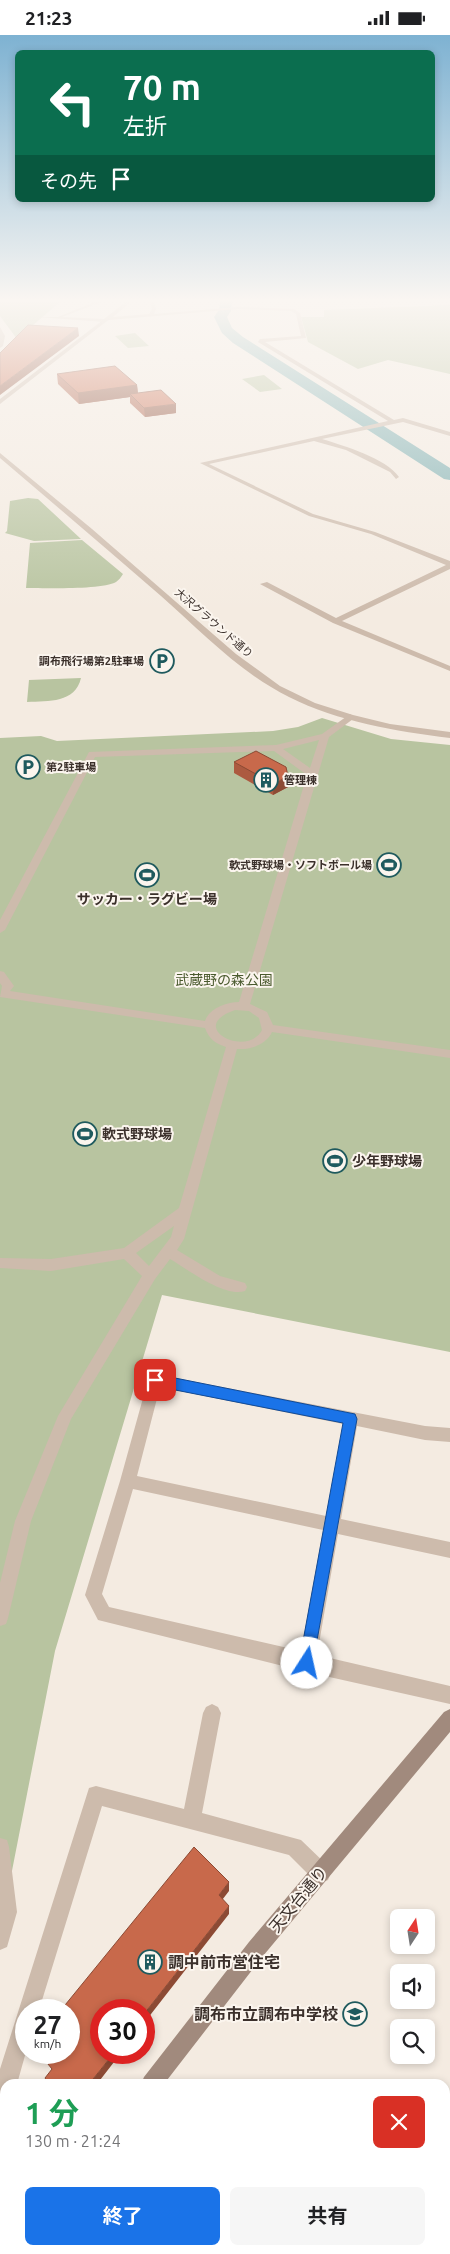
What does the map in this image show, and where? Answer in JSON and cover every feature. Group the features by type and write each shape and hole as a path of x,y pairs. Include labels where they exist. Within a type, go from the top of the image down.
{"main road":[{"name":"天文台通り","path":"155,2079 256,1949 450,1718"}],"street":[{"path":"363,405 391,422"},
{"path":"450,434 403,420 362,427 204,463 311,515 373,533 450,565"},
{"path":"314,438 348,449 392,471 396,477"},
{"name":"大沢グラウンド通り","path":"0,455 254,673 292,695 350,717 404,730 450,735"},
{"path":"336,621 450,565"},
{"path":"264,584 336,621 450,669"},
{"path":"0,930 92,754 276,748 325,736 350,717"},
{"path":"244,1006 312,774 325,736"},
{"path":"276,748 312,774"},
{"path":"0,975 8,986 1,993"},
{"path":"1,993 208,1025"},
{"path":"244,1006 252,1008 265,1016 268,1028 266,1035 260,1040 242,1046 232,1046 214,1038 208,1025 211,1018 224,1008 244,1006"},
{"path":"268,1028 450,1053"},
{"path":"0,1618 23,1521 65,1416 150,1275 177,1239 183,1212 232,1046"},
{"path":"0,1263 51,1265 126,1253 183,1212"},
{"path":"168,1251 216,1280 240,1287"},
{"path":"126,1253 150,1275"},
{"path":"450,1435 425,1433 155,1380 128,1481 93,1595 104,1614 450,1695"},
{"path":"307,1663 350,1419"},
{"path":"128,1481 450,1550"},
{"path":"191,1821 212,1713"},
{"path":"32,1999 96,1795 294,1847 321,1873"},
{"path":"0,1847 8,1912 0,1940"},
{"path":"8,2079 15,2055"}],"green space":[{"path":"28,498 38,499 81,539 34,541 5,533 7,531 10,501"},
{"path":"82,540 123,574 117,581 109,585 86,587 26,588 30,543"},
{"path":"81,678 78,686 67,696 52,701 27,702 29,680"},
{"name":"武蔵野の森公園","path":"322,718 391,739 450,745 450,1352 162,1295 55,1651 0,1932 0,738 41,736 57,741 273,731 298,727"}],"building":[{"path":"141,405 172,405 144,408"},
{"path":"256,751 286,767 288,776 274,784 234,762"},
{"name":"調中前市営住宅","path":"194,1847 229,1882 219,1895 229,1906 155,2000 90,1999 90,2064 105,2064 93,2079 46,2079 52,2069 48,2064 80,2064 80,1999 70,1999"}],"waterway":[{"path":"339,405 450,475"}],"place":[{"name":"調布飛行場第2駐車場","path":"162,661"},
{"name":"第2駐車場","path":"28,767"},
{"name":"管理棟","path":"266,780"},
{"name":"軟式野球場・ソフトボール場","path":"389,865"},
{"name":"サッカー・ラグビー場","path":"147,875"},
{"name":"軟式野球場","path":"85,1134"},
{"name":"少年野球場","path":"335,1161"},
{"name":"調中前市営住宅","path":"150,1962"},
{"name":"調布市立調布中学校","path":"355,2014"}],"route":[{"path":"155,1380 350,1419 307,1663"}]}
